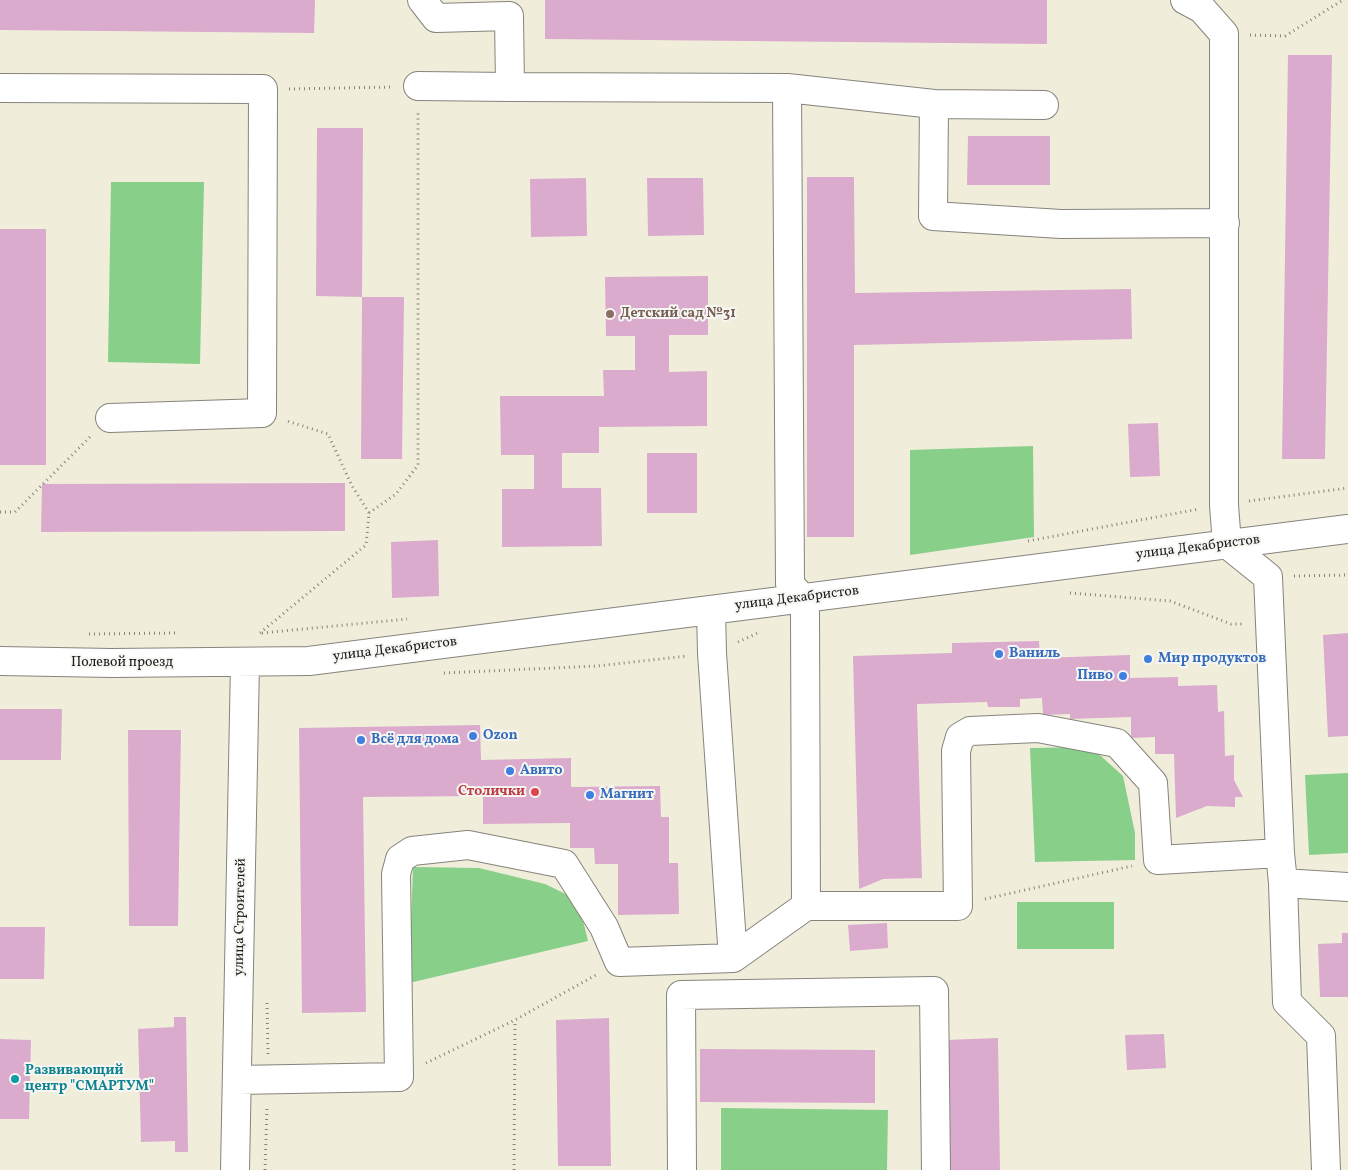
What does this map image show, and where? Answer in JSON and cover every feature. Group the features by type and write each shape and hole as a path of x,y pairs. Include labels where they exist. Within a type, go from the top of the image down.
{"street":[{"path":"422,0 436,18 509,16 510,87"},
{"path":"1185,0 1202,9 1224,34 1224,505 1227,544 1268,577 1280,853 1284,883 1287,1002 1321,1036 1326,1170"},
{"path":"418,86 787,88 934,104 1044,105"},
{"path":"0,88 263,89 262,413 110,418"},
{"path":"787,88 790,584 802,598 806,612 806,906"},
{"path":"934,104 933,216 1061,224 1225,223"},
{"name":"улица Декабристов","path":"245,663 309,661 1348,529"},
{"path":"711,610 712,653 733,958"},
{"name":"Полевой проезд","path":"0,661 245,663"},
{"name":"улица Строителей","path":"235,1170 245,663"},
{"path":"237,1080 399,1077 396,874 400,859 412,851 468,845 564,864 604,927 619,962 733,958 806,906 958,906 956,751 960,737 970,732 1038,728 1117,742 1154,783 1158,860 1280,853"},
{"path":"1284,883 1348,888"},
{"path":"682,1170 682,995 934,991 936,1170"}],"path":[{"path":"1224,34 1285,36 1343,0"},
{"path":"263,89 418,86 418,465 396,494 369,513"},
{"path":"250,633 259,633 366,544 369,513 352,486 328,434 262,413"},
{"path":"0,512 15,512 110,418"},
{"path":"1268,577 1348,575"},
{"path":"1066,593 1170,601 1231,624 1270,625"},
{"path":"441,673 597,666 712,653 763,630"},
{"path":"87,634 184,633"},
{"path":"958,906 1158,860"},
{"path":"399,1077 515,1020 619,962"},
{"path":"514,1170 515,1020"}],"green space":[{"path":"111,182 204,182 200,364 108,362"},
{"path":"1033,446 1034,537 910,555 910,450"},
{"path":"1091,747 1123,776 1135,833 1135,860 1035,862 1030,748"},
{"path":"1348,773 1348,853 1309,855 1305,775"},
{"path":"413,867 479,868 545,884 578,900 588,941 409,983"},
{"path":"1017,902 1114,902 1114,949 1017,949"},
{"path":"721,1108 888,1110 887,1170 721,1170"}],"building":[{"path":"0,0 315,0 314,33 0,30"},
{"path":"545,0 1047,0 1047,44 545,39"},
{"path":"1288,55 1332,55 1325,459 1282,459"},
{"path":"317,128 363,128 362,297 316,296"},
{"path":"968,136 1050,136 1050,185 967,185"},
{"path":"807,177 854,177 855,293 1131,289 1132,339 854,345 854,537 807,537"},
{"path":"586,178 587,236 531,237 530,179"},
{"path":"647,178 703,178 704,235 648,236"},
{"path":"0,229 46,229 46,465 0,465"},
{"path":"708,276 708,335 669,335 669,372 707,371 707,426 599,427 599,453 562,453 562,488 601,488 602,546 502,547 502,489 534,489 534,455 501,455 500,396 604,396 603,370 635,370 635,336 606,336 605,277"},
{"path":"362,297 404,297 402,459 361,459"},
{"path":"1158,423 1160,476 1130,477 1128,424"},
{"path":"647,453 697,453 697,513 647,513"},
{"path":"345,483 345,531 41,532 42,484"},
{"path":"438,540 439,596 392,598 391,542"},
{"path":"1348,633 1348,736 1328,737 1323,635"},
{"path":"1039,641 1040,658 1130,655 1130,678 1178,677 1178,686 1217,685 1218,712 1224,711 1225,756 1234,755 1234,780 1243,797 1235,797 1235,807 1207,806 1176,818 1174,754 1155,754 1155,737 1131,738 1131,717 1070,719 1070,714 1043,715 1042,698 1020,699 1020,707 988,707 987,702 917,704 922,878 883,879 859,889 853,656 952,653 952,643"},
{"path":"0,709 62,709 61,760 0,760"},
{"path":"480,725 481,760 571,758 571,787 660,786 661,817 669,817 669,863 678,863 679,914 618,915 618,864 595,864 594,848 570,848 570,823 483,824 483,796 363,797 366,1012 302,1013 299,728"},
{"path":"128,730 181,730 178,926 129,926"},
{"path":"887,923 888,948 850,951 848,925"},
{"path":"0,927 45,927 44,979 0,979"},
{"path":"1342,933 1348,933 1348,997 1320,997 1318,944 1342,943"},
{"path":"174,1017 186,1017 188,1152 175,1152 175,1141 141,1142 138,1029 174,1027"},
{"path":"609,1018 611,1166 558,1166 556,1020"},
{"path":"1164,1034 1166,1068 1127,1070 1125,1035"},
{"path":"998,1038 1000,1170 947,1170 946,1040"},
{"name":"Развивающий центр \"СМАРТУМ\"","path":"0,1039 31,1040 29,1119 0,1119"},
{"path":"700,1049 875,1050 875,1103 700,1102"}],"place":[{"name":"Детский сад №31","path":"610,314"},
{"name":"Ваниль","path":"999,654"},
{"name":"Мир продуктов","path":"1148,659"},
{"name":"Пиво","path":"1123,676"},
{"name":"Ozon","path":"473,736"},
{"name":"Всё для дома","path":"361,740"},
{"name":"Авито","path":"510,771"},
{"name":"Столички","path":"535,792"},
{"name":"Магнит","path":"590,795"},
{"name":"Развивающий центр \"СМАРТУМ\"","path":"15,1079"}]}
